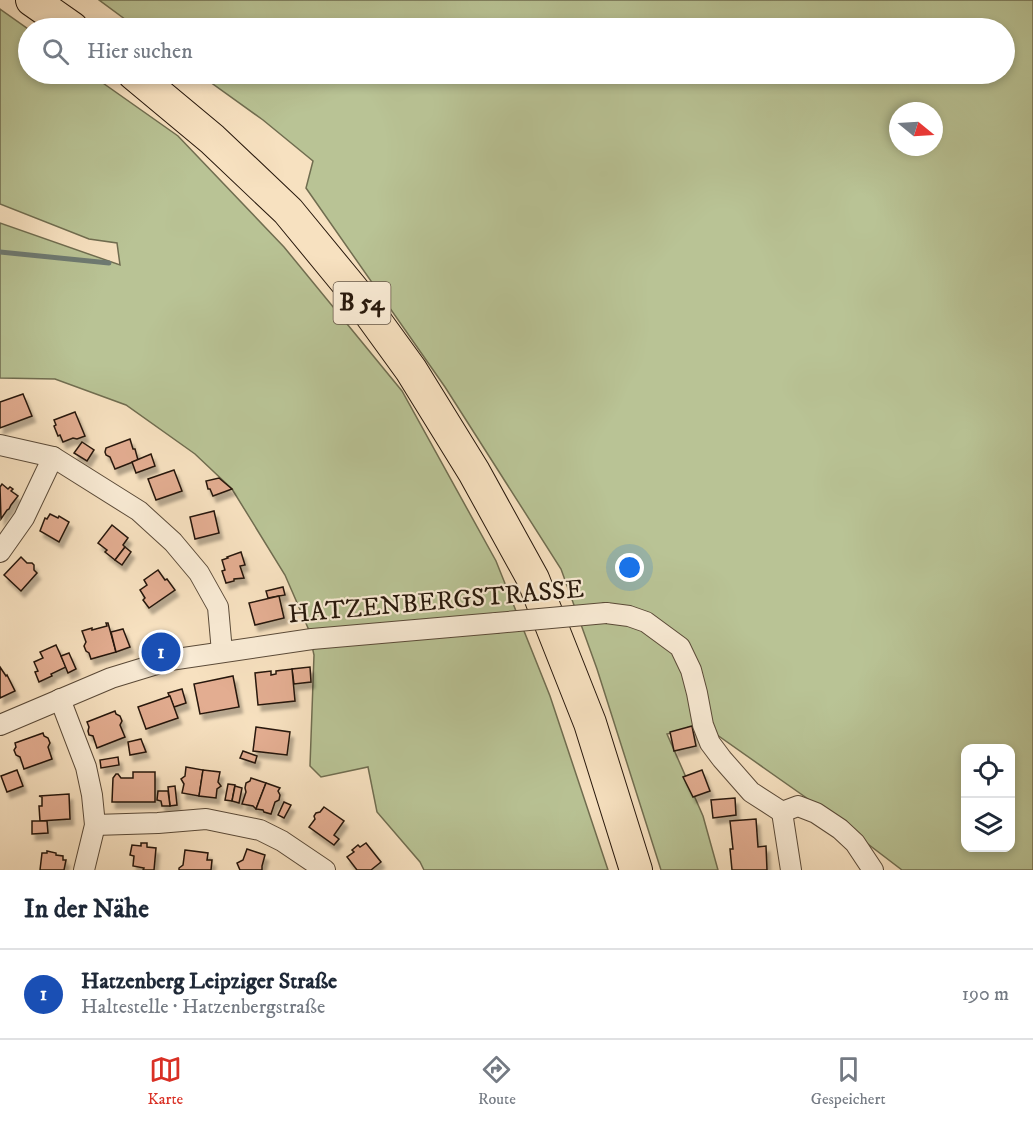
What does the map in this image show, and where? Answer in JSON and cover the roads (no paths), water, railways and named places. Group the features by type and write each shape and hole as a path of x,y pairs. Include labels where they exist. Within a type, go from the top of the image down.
{"main road":[{"path":"32,0 58,18"},
{"name":"B 54","path":"147,84 212,139 288,211 353,290 411,370 474,472 532,579 590,723 636,870"}],"street":[{"path":"0,445 52,457 139,511 173,542 199,573 218,607 222,652"},
{"path":"0,552 24,518 52,457"},
{"name":"HATZENBERGSTRASSE","path":"0,725 111,678 170,660 312,639 606,613 629,616 646,622 680,647 691,670 703,725 710,743 751,792 782,812"},
{"path":"60,699 86,767 92,795 95,825 84,870"},
{"path":"791,870 782,812 798,806 816,813 840,829 855,843 873,870"},
{"path":"95,825 206,819 260,830 282,841 325,870"}],"waterway":[{"path":"0,252 109,263"}],"place":[{"name":"Hatzenberg Leipziger Straße","path":"161,652"}]}
